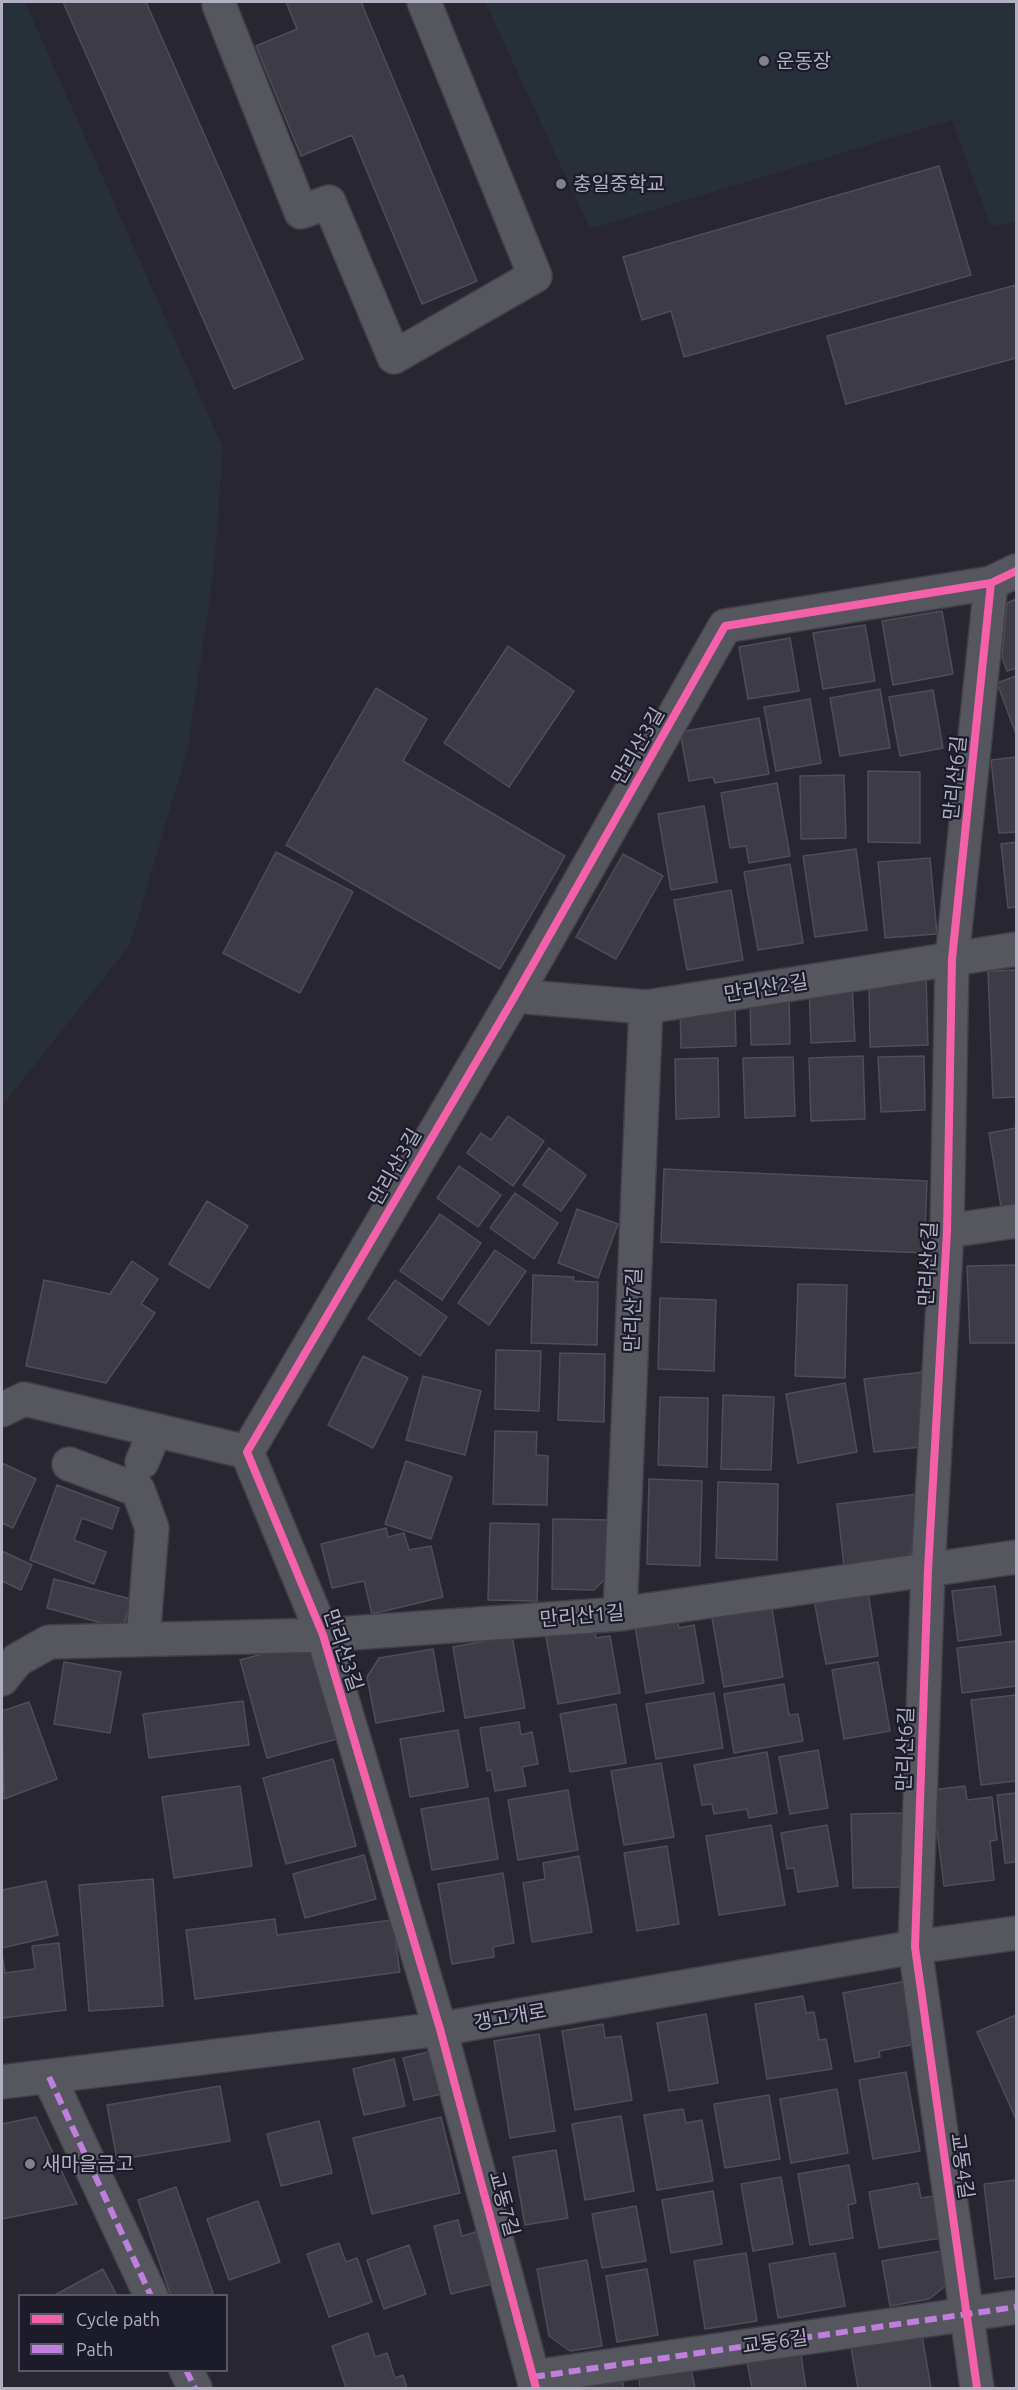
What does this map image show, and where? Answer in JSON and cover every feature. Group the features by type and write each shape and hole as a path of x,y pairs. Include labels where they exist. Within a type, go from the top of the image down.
{"street":[{"path":"219,5 301,212 329,202 394,357 535,276 423,2"},
{"name":"만리산6길","path":"915,1947 928,1570 947,1231 952,959 1004,577"},
{"name":"만리산3길","path":"440,2029 323,1635 247,1452 515,996 725,626 1004,577"},
{"name":"만리산2길","path":"515,996 646,1007 1017,949"},
{"name":"만리산7길","path":"620,1614 646,1007"},
{"path":"947,1231 1017,1221"},
{"path":"2,1410 24,1399 247,1452"},
{"path":"142,1462 155,1431"},
{"path":"69,1464 138,1490 152,1528 143,1640"},
{"name":"만리산1길","path":"2,1678 17,1660 49,1642 323,1635 620,1614 1017,1557"},
{"name":"갱고개로","path":"2,2082 440,2029 915,1947 1017,1933"},
{"name":"교동4길","path":"915,1947 977,2388"},
{"name":"교동7길","path":"440,2029 535,2383"},
{"path":"49,2076 151,2294"},
{"name":"교동6길","path":"535,2383 1017,2307"},
{"path":"187,2372 195,2388"}],"shaded area":[{"path":"2,2 25,2 223,448 214,569 188,748 130,945 2,1106"},
{"name":"운동장","path":"485,2 1016,2 1016,221 991,227 952,120 590,229"}],"building":[{"path":"63,2 146,2 303,359 234,389"},
{"path":"286,2 361,2 477,281 422,304 352,135 301,156 256,46 297,29"},
{"path":"939,166 971,275 684,357 671,311 642,320 623,257"},
{"path":"1016,285 1016,358 846,404 827,336"},
{"path":"1016,599 1016,668 1007,671 1002,657 1007,603"},
{"path":"942,611 953,674 893,685 882,621"},
{"path":"865,625 875,681 823,689 813,633"},
{"path":"790,638 799,691 748,699 739,647"},
{"path":"508,646 574,691 509,787 444,743"},
{"path":"1016,676 1016,734 997,683"},
{"path":"376,688 427,719 403,761 565,856 500,969 286,845"},
{"path":"880,689 890,748 840,756 830,698"},
{"path":"933,690 943,748 900,756 889,697"},
{"path":"810,699 821,763 776,771 764,707"},
{"path":"759,718 769,774 715,783 713,777 689,781 680,732"},
{"path":"1016,757 1016,832 999,833 991,760"},
{"path":"868,771 920,772 920,843 868,842"},
{"path":"844,775 846,838 801,839 800,776"},
{"path":"777,783 790,856 749,863 746,846 730,848 721,793"},
{"path":"704,806 717,882 671,890 658,814"},
{"path":"1016,842 1016,907 1008,908 1001,844"},
{"path":"856,849 867,930 815,937 803,856"},
{"path":"276,852 353,892 300,993 223,953"},
{"path":"623,854 663,876 616,959 576,937"},
{"path":"930,858 937,934 885,938 878,862"},
{"path":"790,864 803,943 758,950 744,872"},
{"path":"731,890 743,960 687,970 674,900"},
{"path":"1016,970 1016,1097 993,1098 988,971"},
{"path":"926,975 928,1045 870,1047 869,977"},
{"path":"852,983 855,1041 811,1043 809,984"},
{"path":"789,993 790,1044 751,1045 750,995"},
{"path":"735,1006 736,1046 681,1048 680,1008"},
{"path":"863,1056 865,1119 811,1121 809,1058"},
{"path":"924,1056 925,1110 881,1112 878,1057"},
{"path":"793,1057 795,1116 745,1118 743,1058"},
{"path":"718,1058 719,1117 676,1119 675,1059"},
{"path":"508,1116 544,1141 513,1186 467,1153 481,1133 491,1140"},
{"path":"1016,1128 1016,1211 1002,1213 989,1133"},
{"path":"549,1148 586,1175 561,1211 523,1185"},
{"path":"459,1166 501,1195 478,1227 437,1198"},
{"path":"664,1169 927,1181 924,1253 661,1242"},
{"path":"515,1193 558,1223 534,1259 490,1228"},
{"path":"207,1201 248,1226 209,1288 169,1264"},
{"path":"577,1209 618,1224 598,1278 558,1263"},
{"path":"440,1214 481,1243 442,1300 400,1271"},
{"path":"495,1250 526,1271 489,1325 458,1303"},
{"path":"132,1261 158,1279 141,1304 155,1313 106,1383 26,1366 44,1280 110,1294"},
{"path":"1016,1265 1016,1343 970,1343 967,1266"},
{"path":"533,1275 574,1277 573,1281 598,1282 597,1345 531,1343"},
{"path":"395,1280 447,1317 420,1356 368,1319"},
{"path":"798,1284 847,1285 845,1378 795,1376"},
{"path":"660,1298 716,1300 714,1371 658,1369"},
{"path":"496,1350 541,1351 539,1411 495,1409"},
{"path":"560,1353 605,1354 604,1422 558,1420"},
{"path":"363,1356 408,1378 373,1448 328,1425"},
{"path":"923,1372 921,1447 874,1452 864,1379"},
{"path":"423,1376 481,1391 465,1455 406,1440"},
{"path":"845,1383 857,1452 798,1463 786,1394"},
{"path":"723,1395 774,1397 771,1470 721,1469"},
{"path":"660,1397 708,1398 707,1467 658,1465"},
{"path":"495,1431 537,1432 536,1455 548,1456 547,1505 493,1504"},
{"path":"406,1461 452,1477 431,1539 385,1524"},
{"path":"2,1463 36,1479 13,1528 2,1523"},
{"path":"649,1479 702,1481 700,1566 647,1564"},
{"path":"718,1482 778,1484 777,1560 716,1558"},
{"path":"57,1485 119,1508 112,1529 82,1518 74,1540 106,1552 94,1584 30,1560"},
{"path":"919,1494 910,1559 844,1567 837,1504"},
{"path":"553,1519 612,1520 610,1574 594,1590 552,1589"},
{"path":"490,1523 539,1524 537,1601 488,1600"},
{"path":"386,1528 388,1537 404,1533 409,1550 431,1546 443,1597 372,1614 364,1581 332,1588 321,1544"},
{"path":"2,1551 32,1565 21,1590 2,1581"},
{"path":"54,1579 131,1599 123,1629 47,1608"},
{"path":"867,1585 878,1656 826,1664 813,1594"},
{"path":"995,1586 1001,1635 958,1641 952,1591"},
{"path":"771,1602 783,1677 724,1687 711,1612"},
{"path":"676,1613 679,1628 694,1625 704,1683 646,1693 634,1620"},
{"path":"594,1623 596,1638 610,1636 620,1693 558,1704 545,1631"},
{"path":"512,1636 525,1708 465,1718 453,1647"},
{"path":"311,1641 337,1739 267,1758 240,1660"},
{"path":"1016,1641 1016,1686 962,1693 957,1648"},
{"path":"433,1649 444,1711 376,1723 367,1677 379,1658"},
{"path":"64,1662 121,1672 110,1733 54,1724"},
{"path":"878,1662 890,1731 844,1739 832,1670"},
{"path":"784,1684 789,1715 798,1714 803,1741 734,1753 724,1694"},
{"path":"714,1693 723,1748 656,1759 646,1704"},
{"path":"1016,1695 1016,1781 981,1785 971,1700"},
{"path":"243,1701 249,1745 149,1758 143,1714"},
{"path":"29,1702 57,1779 4,1799 2,1711"},
{"path":"616,1704 626,1763 570,1772 560,1714"},
{"path":"519,1722 521,1735 532,1732 538,1764 522,1767 526,1786 495,1791 491,1770 487,1771 480,1728"},
{"path":"458,1730 468,1787 410,1797 400,1739"},
{"path":"818,1750 828,1808 790,1814 779,1757"},
{"path":"767,1752 777,1813 749,1818 747,1809 714,1814 712,1804 702,1805 694,1765"},
{"path":"333,1759 356,1846 286,1864 263,1778"},
{"path":"661,1763 674,1837 624,1845 611,1771"},
{"path":"240,1786 252,1866 174,1878 162,1797"},
{"path":"965,1786 967,1800 992,1797 997,1840 990,1841 994,1880 944,1886 932,1790"},
{"path":"568,1790 578,1850 518,1860 508,1800"},
{"path":"1016,1793 1016,1862 1005,1863 997,1795"},
{"path":"488,1798 498,1859 432,1870 421,1809"},
{"path":"903,1813 905,1887 853,1888 851,1814"},
{"path":"771,1825 785,1905 719,1915 706,1836"},
{"path":"827,1825 838,1886 798,1892 794,1868 787,1869 781,1833"},
{"path":"667,1846 679,1924 637,1931 624,1853"},
{"path":"364,1855 376,1899 305,1918 293,1874"},
{"path":"579,1856 592,1932 532,1942 523,1883 545,1879 543,1863"},
{"path":"503,1873 514,1943 493,1947 494,1957 452,1964 438,1884"},
{"path":"153,1879 163,2006 89,2011 79,1885"},
{"path":"46,1881 58,1935 2,1948 2,1890"},
{"path":"275,1919 277,1935 392,1920 400,1972 195,1999 186,1930"},
{"path":"59,1943 66,2010 2,2018 2,1953 5,1973 35,1969 32,1946"},
{"path":"906,1981 916,2044 879,2051 880,2057 855,2062 843,1993"},
{"path":"803,1996 806,2013 814,2012 819,2040 826,2039 832,2069 767,2079 755,2004"},
{"path":"706,2014 718,2083 669,2091 657,2023"},
{"path":"1016,2015 1016,2119 977,2032"},
{"path":"603,2024 605,2038 621,2036 632,2100 575,2110 562,2031"},
{"path":"539,2034 555,2131 510,2138 494,2041"},
{"path":"432,2051 442,2094 414,2100 403,2058"},
{"path":"394,2059 405,2106 364,2115 353,2069"},
{"path":"906,2072 920,2151 873,2159 859,2080"},
{"path":"220,2086 230,2141 117,2160 107,2105"},
{"path":"837,2089 848,2153 791,2163 780,2099"},
{"path":"769,2095 780,2159 725,2168 714,2104"},
{"path":"683,2109 686,2123 702,2120 713,2181 657,2190 644,2115"},
{"path":"621,2116 634,2191 585,2200 572,2124"},
{"name":"새마을금고","path":"36,2117 77,2204 2,2219 2,2124"},
{"path":"441,2117 460,2193 372,2214 353,2138"},
{"path":"319,2121 332,2173 281,2186 267,2134"},
{"path":"556,2150 568,2218 525,2225 513,2157"},
{"path":"849,2165 856,2203 848,2205 853,2238 810,2245 798,2174"},
{"path":"781,2177 793,2244 753,2251 741,2184"},
{"path":"1016,2180 1016,2276 995,2279 984,2184"},
{"path":"918,2183 921,2198 933,2196 941,2238 879,2248 869,2192"},
{"path":"176,2187 213,2293 170,2294 138,2200"},
{"path":"713,2191 722,2244 671,2253 662,2200"},
{"path":"258,2201 280,2262 229,2280 207,2219"},
{"path":"636,2206 646,2261 602,2268 592,2214"},
{"path":"458,2220 462,2236 479,2231 492,2284 451,2294 434,2226"},
{"path":"339,2243 346,2262 357,2258 372,2302 329,2317 307,2254"},
{"path":"409,2245 426,2294 384,2309 367,2260"},
{"path":"947,2250 952,2281 929,2299 890,2306 882,2261"},
{"path":"746,2253 757,2321 705,2329 694,2261"},
{"path":"835,2253 845,2306 778,2318 769,2264"},
{"path":"587,2260 602,2346 570,2351 549,2336 537,2269"},
{"path":"103,2269 116,2294 57,2294"},
{"path":"647,2269 658,2335 617,2342 606,2276"},
{"path":"368,2333 375,2357 387,2353 395,2378 403,2375 407,2388 346,2388 332,2346"},
{"path":"922,2336 931,2388 858,2388 851,2348"},
{"path":"800,2348 806,2388 752,2388 746,2357"},
{"path":"691,2369 695,2388 640,2388 639,2378"},
{"path":"622,2380 624,2388 590,2388 592,2385"}],"marked path":[{"path":"49,2077 150,2294"},
{"path":"533,2377 1016,2307"},
{"path":"187,2372 195,2388"}],"cycle path":[{"path":"536,2388 440,2029 323,1635 247,1452 515,996 725,626 991,583 1016,571"},
{"path":"977,2388 915,1947 928,1570 947,1231 952,959 991,583"}],"place":[{"name":"운동장","path":"764,61"},
{"name":"충일중학교","path":"561,184"},
{"name":"새마을금고","path":"30,2164"}]}
